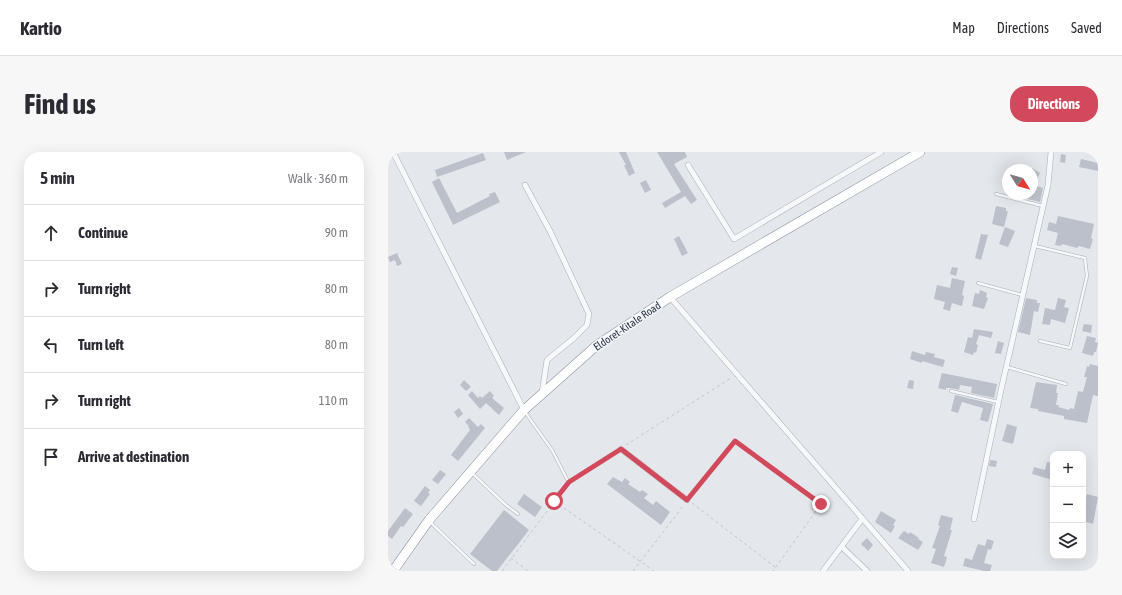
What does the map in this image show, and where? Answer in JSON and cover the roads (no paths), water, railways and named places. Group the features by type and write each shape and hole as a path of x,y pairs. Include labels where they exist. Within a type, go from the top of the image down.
{"highway":[{"name":"Eldoret-Kitale Road","path":"392,571 429,520 524,410 596,346 670,297 920,152"}],"street":[{"path":"393,152 524,410"},
{"path":"688,165 734,239 881,152"},
{"path":"974,519 1006,367 1048,185 1051,152"},
{"path":"525,185 589,314 587,325 574,338 547,360 542,394"},
{"path":"670,297 908,571"},
{"path":"621,449 687,500"},
{"path":"823,571 862,518"},
{"path":"842,547 867,571"}],"lane":[{"path":"996,194 1043,206"},
{"path":"1033,246 1085,258 1087,276 1070,348 1040,341"},
{"path":"978,284 1022,295"},
{"path":"1006,367 1066,384"},
{"path":"951,391 999,402"},
{"path":"524,410 552,450 569,482"},
{"path":"471,472 506,505 518,514"},
{"path":"429,520 474,564"}]}
